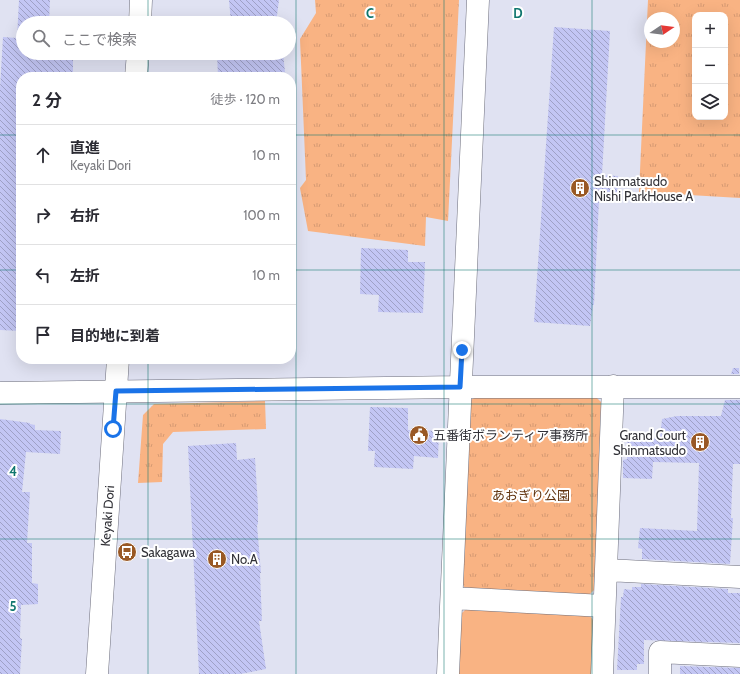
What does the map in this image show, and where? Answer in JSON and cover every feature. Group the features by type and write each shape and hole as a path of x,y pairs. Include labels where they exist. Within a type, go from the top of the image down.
{"street":[{"path":"140,16 141,0"},
{"path":"448,674 478,0"},
{"path":"136,72 137,60"},
{"name":"Keyaki Dori","path":"97,674 118,364"},
{"path":"602,674 613,386"},
{"path":"0,392 460,387 740,387"},
{"path":"606,570 740,577"},
{"path":"452,598 604,606"},
{"path":"660,674 660,652 740,656"}],"green space":[{"path":"315,0 459,0 448,221 426,217 425,246 308,231 300,188 306,180 300,39 316,13"},
{"path":"648,0 740,0 740,198 639,192 646,48 680,48 680,12 647,12"},
{"name":"あおぎり公園","path":"593,394 601,402 595,589 590,594 583,596 468,590 464,587 462,580 470,400 479,396"},
{"path":"265,401 266,429 173,432 163,444 162,482 138,483 143,415 154,404"},
{"path":"466,609 590,615 594,622 592,674 459,674 461,618 462,613"}],"building":[{"path":"19,0 50,0 49,16 18,16"},
{"path":"229,0 279,0 277,16 230,16"},
{"name":"Shinmatsudo Nishi ParkHouse A","path":"554,27 610,31 602,175 618,176 617,200 599,200 594,305 590,326 534,322"},
{"path":"3,37 16,38 16,60 73,60 73,72 16,72 16,331 0,330 0,88"},
{"path":"217,60 284,60 285,72 218,72"},
{"path":"361,248 408,250 408,262 425,262 423,313 378,312 379,295 360,294"},
{"path":"733,368 739,368 739,374 731,374"},
{"path":"725,400 740,400 740,464 733,464 731,518 733,518 730,564 642,559 642,549 638,548 640,528 697,531 699,463 653,462 652,479 623,478 623,460 627,459 627,438 660,439 662,419 677,416 721,416"},
{"path":"370,407 408,408 408,430 439,431 438,458 414,456 413,469 374,467 375,451 368,451"},
{"path":"0,419 30,423 35,425 35,430 61,431 60,454 26,452 22,492 30,492 27,543 32,543 32,583 38,584 38,604 21,605 20,638 22,639 20,674 0,674"},
{"name":"No.A","path":"236,443 237,460 255,458 258,507 257,525 261,573 262,621 259,621 266,669 240,674 199,674 188,446"},
{"path":"641,584 728,589 728,593 740,593 740,643 644,640 644,664 637,664 637,670 617,670 621,597 623,597 624,589 632,590 632,587 641,587"},
{"path":"680,666 740,668 740,674 680,674"}],"place":[{"name":"Shinmatsudo Nishi ParkHouse A","path":"580,188"},
{"name":"五番街ボランティア事務所","path":"419,435"},
{"name":"Grand Court Shinmatsudo","path":"700,442"},
{"name":"Sakagawa","path":"127,552"},
{"name":"No.A","path":"217,559"}],"route":[{"path":"113,429 116,391 460,387 462,350"}]}
